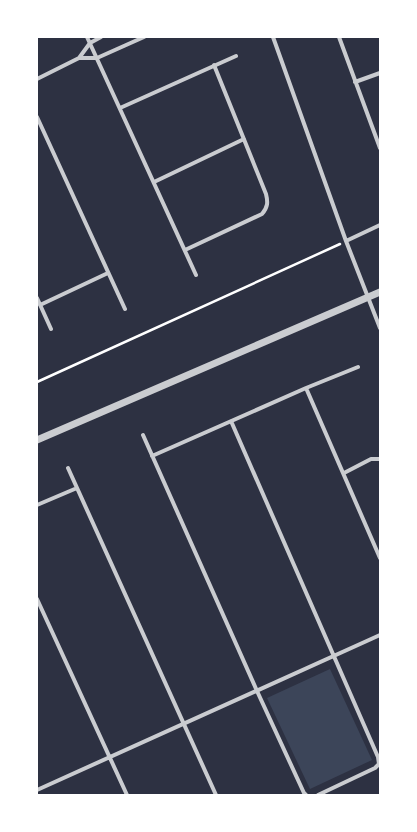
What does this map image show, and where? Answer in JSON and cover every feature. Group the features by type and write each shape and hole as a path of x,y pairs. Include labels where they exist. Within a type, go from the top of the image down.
{"street":[{"path":"87,37 196,275"},
{"path":"79,58 90,43 101,37"},
{"path":"37,79 79,58 97,58 144,37"},
{"path":"273,37 346,241 380,328"},
{"path":"339,37 380,148"},
{"path":"120,108 236,56"},
{"path":"185,250 262,214 266,210 269,203 214,66"},
{"path":"356,82 380,73"},
{"path":"37,117 125,309"},
{"path":"154,182 244,139"},
{"path":"346,241 380,225"},
{"path":"40,305 108,273"},
{"path":"37,440 380,292"},
{"path":"37,298 51,329"},
{"path":"152,456 306,388 358,367"},
{"path":"306,388 344,472 380,558"},
{"path":"231,421 378,757 378,764 375,768 318,795"},
{"path":"143,435 257,691 306,795"},
{"path":"344,472 371,460 380,459"},
{"path":"68,468 216,795"},
{"path":"37,505 77,488"},
{"path":"37,599 127,795"},
{"path":"37,790 380,635"}],"path":[{"path":"37,382 346,241"}],"shaded area":[{"path":"330,669 372,760 310,789 267,698"}]}
